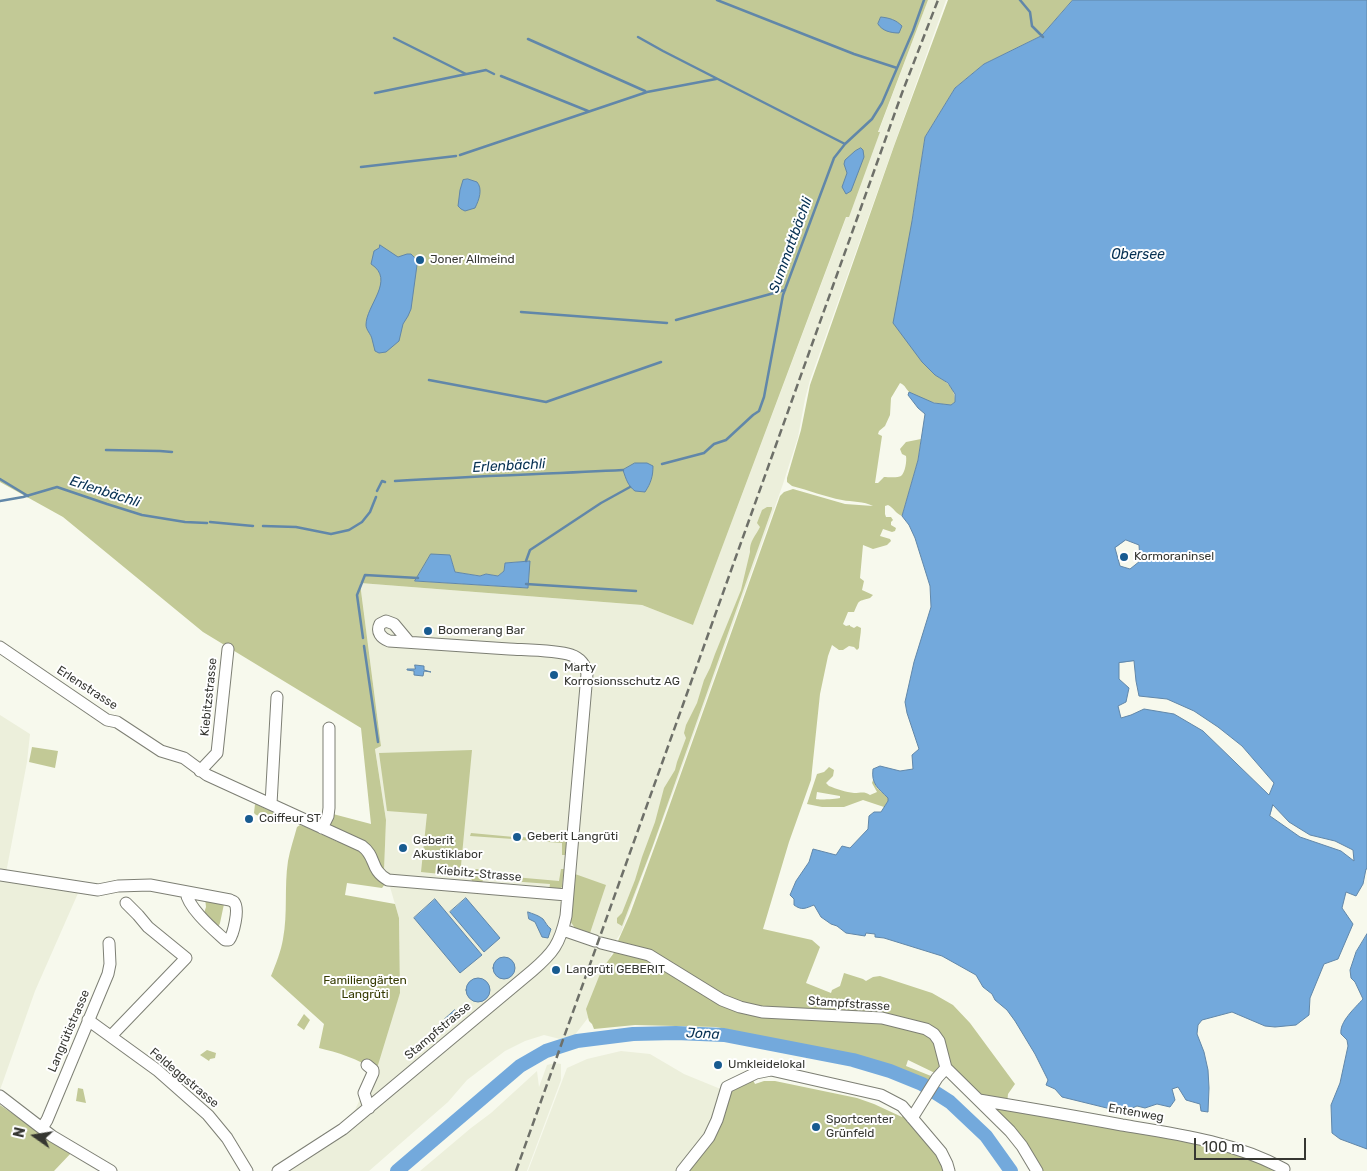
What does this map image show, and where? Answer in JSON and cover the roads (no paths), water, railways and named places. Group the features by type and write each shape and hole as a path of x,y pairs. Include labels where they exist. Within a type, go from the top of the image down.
{"street":[{"name":"Stampfstrasse","path":"278,1171 343,1129 542,962 557,944 563,930 568,895 587,674 584,664 577,657 570,654 409,642"},
{"name":"Erlenstrasse","path":"0,647 107,720 117,722 161,752 184,758 200,771"},
{"name":"Kiebitzstrasse","path":"200,771 217,752 228,650"},
{"path":"271,804 277,697"},
{"path":"200,771 322,828 328,816 329,808 329,728"},
{"name":"Kiebitz-Strasse","path":"322,828 365,848 370,854 376,871 388,880 568,895"},
{"path":"0,875 98,890 118,886 150,886 207,895 233,902 236,909 231,939 225,940 194,909 188,901 186,892"},
{"path":"111,1036 186,958 162,940 126,903"},
{"name":"Stampfstrasse","path":"563,930 598,942 649,955 722,1000 740,1007 762,1012 882,1018 926,1029 934,1034 939,1041 946,1068"},
{"name":"Langrütistrasse","path":"42,1128 108,974 110,943"},
{"name":"Feldeggstrasse","path":"88,1020 156,1070 208,1115 227,1138 248,1171"},
{"path":"367,1065 373,1070 364,1093 369,1108"},
{"path":"912,1118 937,1078 946,1068 1010,1131 1022,1146 1037,1171"},
{"path":"682,1171 710,1137 727,1087 761,1071 775,1071 881,1095 902,1106 941,1152 949,1171"},
{"path":"0,1096 42,1128 111,1171"},
{"name":"Entenweg","path":"979,1100 1167,1132 1214,1142 1284,1169"}],"water":[{"name":"Obersee","path":"1073,0 1367,0 1367,869 1363,884 1356,896 1346,892 1342,908 1353,924 1338,959 1324,964 1310,998 1309,1015 1296,1025 1275,1027 1265,1026 1232,1012 1202,1020 1198,1025 1197,1034 1208,1070 1208,1112 1201,1111 1200,1104 1186,1100 1178,1087 1172,1089 1175,1100 1170,1107 1157,1104 1145,1108 1137,1106 1123,1112 1062,1097 1055,1089 1046,1085 1048,1080 1015,1021 1007,1010 995,1000 992,994 983,987 976,975 942,956 875,937 875,934 866,933 865,936 846,933 821,917 814,905 802,908 794,905 794,899 790,895 796,881 809,862 813,849 836,855 842,846 850,848 868,829 869,816 874,812 881,812 888,798 874,782 873,769 880,766 900,771 913,769 912,755 919,749 905,702 914,662 931,607 930,586 915,538 902,516 918,460 925,414 908,395 909,392 934,403 951,405 955,402 955,394 948,383 935,375 922,362 893,323 925,137 955,88 984,64 1041,36","holes":["1126,540 1139,545 1140,561 1130,569 1120,566 1115,548","1134,661 1139,696 1167,699 1194,711 1242,746 1274,783 1269,795 1203,731 1174,714 1144,709 1121,718 1118,706 1126,702 1129,688 1119,679 1119,663","1273,805 1289,822 1310,835 1335,841 1353,850 1354,861 1341,851 1300,837 1270,816"]},
{"path":"881,17 900,24 902,26 899,33 884,30 878,24"},
{"path":"861,148 864,157 851,191 846,194 842,187 847,173 844,164 845,160"},
{"path":"468,179 477,182 480,188 480,195 475,208 465,211 458,206 463,180"},
{"path":"380,245 398,257 411,254 417,260 417,265 411,309 403,324 399,341 386,352 379,353 375,351 366,325 367,317 380,285 381,277 378,270 371,264 374,251"},
{"path":"635,463 647,463 653,466 649,486 645,492 635,491 629,485 625,476 623,470"},
{"path":"431,554 450,555 455,572 480,576 486,574 498,576 504,571 505,563 530,561 528,588 415,581"},
{"path":"415,665 424,666 424,670 431,672 424,671 423,676 414,675 414,671 407,669 415,669"},
{"path":"466,898 500,938 484,952 450,912"},
{"path":"435,899 482,955 460,973 414,918"},
{"path":"528,912 543,919 551,929 548,938 542,937 535,922 529,919"},
{"path":"1367,934 1367,1149 1340,1139 1332,1133 1331,1105 1340,1083 1348,1046 1347,1040 1341,1034 1342,1025 1348,1015 1363,999 1351,978 1350,970 1356,952"},
{"path":"504,957 512,960 515,968 512,976 504,979 496,976 493,968 496,960"},
{"path":"478,978 483,979 489,985 489,995 483,1001 478,1002 473,1001 467,995 466,990 467,985 473,979"},
{"path":"455,1010 460,1016 450,1025 445,1019"}],"waterway":[{"path":"717,0 854,54 897,68"},
{"name":"Summattbächli","path":"662,464 704,453 714,444 726,440 759,411 764,397 783,295 834,158 845,144 872,119 882,103 913,31 924,0"},
{"path":"1020,0 1030,12 1032,26 1043,37"},
{"path":"638,37 845,144"},
{"path":"394,38 466,74"},
{"path":"528,39 645,91"},
{"path":"375,93 486,70 494,74"},
{"path":"501,76 588,111"},
{"path":"460,155 647,92 716,79"},
{"path":"361,167 456,156"},
{"path":"676,320 785,290"},
{"path":"521,312 667,323"},
{"path":"429,380 546,402 661,362"},
{"path":"106,450 172,452"},
{"name":"Erlenbächli","path":"395,481 623,470"},
{"name":"Erlenbächli","path":"0,479 28,496"},
{"name":"Erlenbächli","path":"377,491 382,481 385,482"},
{"name":"Erlenbächli","path":"0,501 23,497 57,487 142,515 185,522 207,523"},
{"path":"526,561 530,550 601,503 630,487"},
{"name":"Erlenbächli","path":"263,526 296,527 331,534 349,530 362,522 370,512 376,497"},
{"name":"Erlenbächli","path":"210,522 253,526"},
{"path":"363,638 357,595 365,575 418,578"},
{"path":"526,584 636,591"},
{"path":"364,646 378,742"},
{"name":"Jona","path":"397,1171 520,1066 546,1051 577,1041 633,1034 676,1033 724,1035 853,1060 890,1071 922,1084 950,1102 986,1136 1011,1171"}],"railway":[{"path":"516,1171 902,93 938,0"}],"place":[{"name":"Joner Allmeind","path":"420,260"},
{"name":"Kormoraninsel","path":"1124,557"},
{"name":"Boomerang Bar","path":"428,631"},
{"name":"Marty Korrosionsschutz AG","path":"554,675"},
{"name":"Coiffeur ST","path":"249,819"},
{"name":"Geberit Langrüti","path":"517,837"},
{"name":"Geberit Akustiklabor","path":"403,848"},
{"name":"Langrüti GEBERIT","path":"556,970"},
{"name":"Umkleidelokal","path":"718,1065"},
{"name":"Sportcenter Grünfeld","path":"816,1127"}],"park label":[{"name":"Familiengärten Langrüti","path":"365,988"}]}
